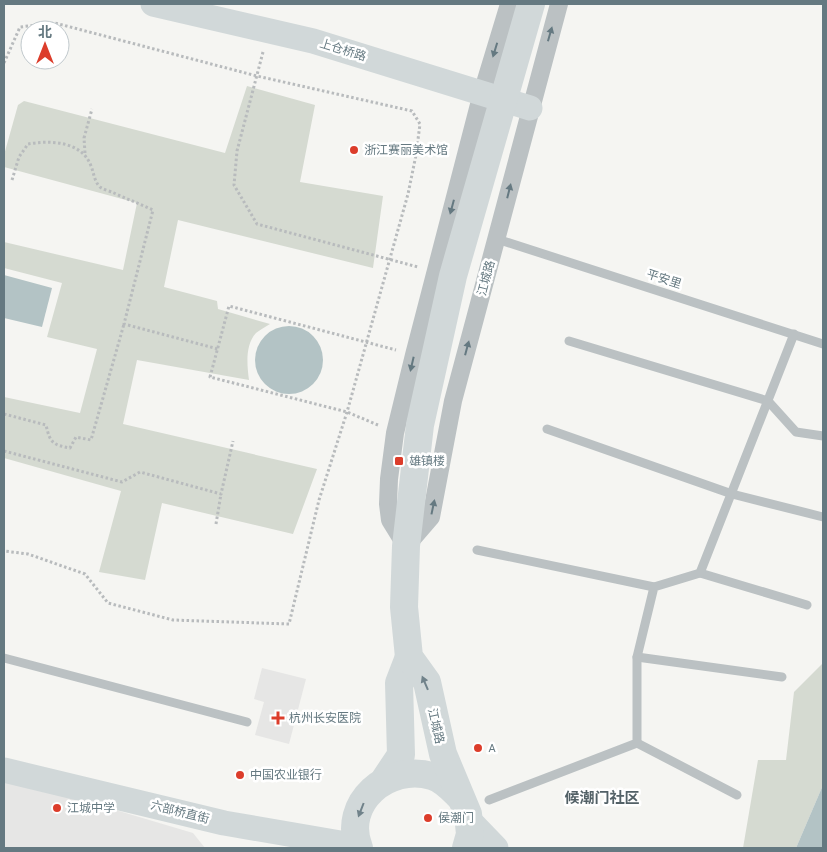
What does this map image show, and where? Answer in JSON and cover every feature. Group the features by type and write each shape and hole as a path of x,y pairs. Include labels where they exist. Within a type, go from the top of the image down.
{"main road":[{"name":"江城路","path":"359,847 356,827 360,808 370,791 385,779 401,756 399,683 409,658 404,607 406,546 420,425 493,96 531,4"},
{"name":"江城路","path":"409,658 426,682 443,754 464,808 470,834 466,848"},
{"path":"385,779 401,774 417,773 434,776 448,784 464,808"}],"street":[{"name":"上仓桥路","path":"153,4 313,41 530,108"},
{"name":"江城路","path":"509,4 493,96 436,271 395,433 388,504 390,520 406,546 431,517 453,401 559,4"},
{"name":"六部桥直街","path":"4,770 224,823 359,847"},
{"path":"464,808 496,848"}],"lane":[{"name":"平安里","path":"497,239 823,344"},
{"path":"700,573 794,334"},
{"path":"568,341 768,401 796,432 823,436"},
{"path":"547,429 732,494 823,516"},
{"path":"477,550 654,587 700,573 807,605"},
{"path":"637,743 637,657 654,587"},
{"path":"637,657 782,677"},
{"path":"4,658 247,722"},
{"path":"489,800 637,743 737,795"}],"path":[{"path":"4,62 20,28 56,23 258,76 412,111 420,124 416,155 390,259 347,412 319,500 289,624 173,620 108,603 85,574 28,554 4,551"},
{"path":"268,30 258,76 237,151 234,185 257,224 436,271"},
{"path":"85,154 84,138 92,109"},
{"path":"4,414 46,425 49,437 56,446 70,448 76,438 91,440 124,324 153,210 100,187 85,154 76,148 54,142 43,141 28,144 19,157 12,180"},
{"path":"395,433 347,412 210,377 229,306 414,355"},
{"path":"124,324 218,349"},
{"path":"216,524 233,441"},
{"path":"4,451 122,482 140,472 221,494"}],"shaded area":[{"path":"247,86 315,105 300,182 383,196 373,268 178,220 164,287 217,301 218,309 270,324 256,333 250,343 247,362 249,380 137,360 123,424 317,469 293,534 162,503 145,580 99,572 121,491 4,458 4,397 80,413 97,349 47,337 62,283 4,268 4,242 123,270 137,203 4,167 4,155 18,105 24,101 225,153"},
{"path":"4,275 52,288 42,327 4,318"},
{"path":"289,326 302,329 313,336 320,347 323,360 320,373 313,384 302,391 289,394 276,391 265,384 258,373 255,360 258,347 265,336 276,329"},
{"path":"823,663 823,785 796,848 743,848 758,760 786,760 794,692"},
{"name":"杭州长安医院","path":"262,668 306,679 289,744 255,735 264,702 254,699"},
{"name":"江城中学","path":"4,779 28,784 193,833 205,848 4,848"},
{"path":"823,785 823,848 796,848"}],"place":[{"name":"浙江赛丽美术馆","path":"354,150"},
{"name":"雄镇楼","path":"399,461"},
{"name":"杭州长安医院","path":"278,718"},
{"name":"A","path":"478,748"},
{"name":"中国农业银行","path":"240,775"},
{"name":"江城中学","path":"57,808"},
{"name":"侯潮门","path":"428,818"}],"district":[{"name":"候潮门社区","path":"602,798"}]}
